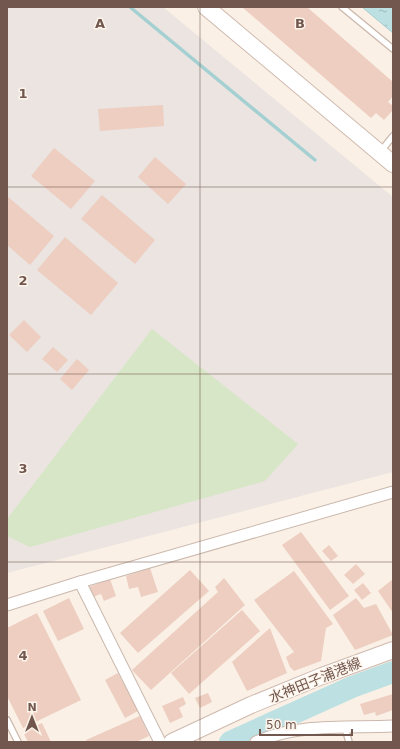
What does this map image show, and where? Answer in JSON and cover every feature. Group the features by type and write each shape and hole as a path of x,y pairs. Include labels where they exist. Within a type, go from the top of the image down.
{"street":[{"path":"206,7 393,164"},
{"path":"7,605 80,582 393,492"},
{"path":"80,582 160,742"},
{"name":"水神田子浦港線","path":"172,742 251,705 322,676 393,650"},
{"path":"262,741 300,729 393,726"}],"lane":[{"path":"342,7 393,49"},
{"path":"380,153 393,136"},
{"path":"7,720 18,742"},
{"path":"345,728 350,742"}],"shaded area":[{"path":"7,7 163,7 393,197 393,472 7,573"}],"green space":[{"path":"152,329 298,444 265,481 30,547 7,536 7,519"}],"water":[{"path":"362,7 393,7 393,33"}],"building":[{"path":"242,7 307,7 393,82 393,96 388,102 393,106 393,110 384,120 376,113 371,118"},
{"path":"163,105 164,126 100,131 98,109"},
{"path":"54,148 95,181 71,209 31,176"},
{"path":"155,157 186,184 168,204 138,177"},
{"path":"102,195 155,240 135,264 81,219"},
{"path":"7,196 54,236 30,265 7,245"},
{"path":"65,237 118,283 91,315 37,270"},
{"path":"24,320 41,337 27,352 9,335"},
{"path":"53,347 68,360 57,372 42,359"},
{"path":"77,359 89,370 72,390 60,379"},
{"path":"301,532 349,596 330,610 282,545"},
{"path":"329,545 338,556 331,561 322,551"},
{"path":"356,564 365,574 353,584 344,575"},
{"path":"150,568 158,592 141,597 138,587 129,589 126,576"},
{"path":"190,570 209,591 138,653 120,633"},
{"path":"294,571 333,624 326,628 321,661 294,671 290,667 286,657 294,652 254,600"},
{"path":"224,578 245,605 151,690 132,670 218,592 215,587"},
{"path":"110,579 116,596 104,601 101,594 93,597 89,587"},
{"path":"393,579 393,613 378,591"},
{"path":"363,583 371,593 362,600 354,590"},
{"path":"69,598 84,629 58,641 43,611"},
{"path":"356,598 364,608 376,604 393,635 355,650 333,615"},
{"path":"242,610 260,631 189,694 171,673"},
{"path":"37,613 81,700 23,728 7,696 7,628"},
{"path":"270,628 287,673 247,691 232,662"},
{"path":"118,673 138,711 125,718 105,680"},
{"path":"208,693 212,702 200,708 195,698"},
{"path":"393,694 393,710 376,716 375,712 364,715 360,704"},
{"path":"183,697 186,704 179,708 183,717 170,723 162,706"},
{"path":"140,716 149,736 136,742 87,742 86,740"},
{"path":"42,723 51,742 28,742 23,732"}],"waterway":[{"path":"130,7 315,160"},
{"path":"230,742 352,687 393,672"}]}
